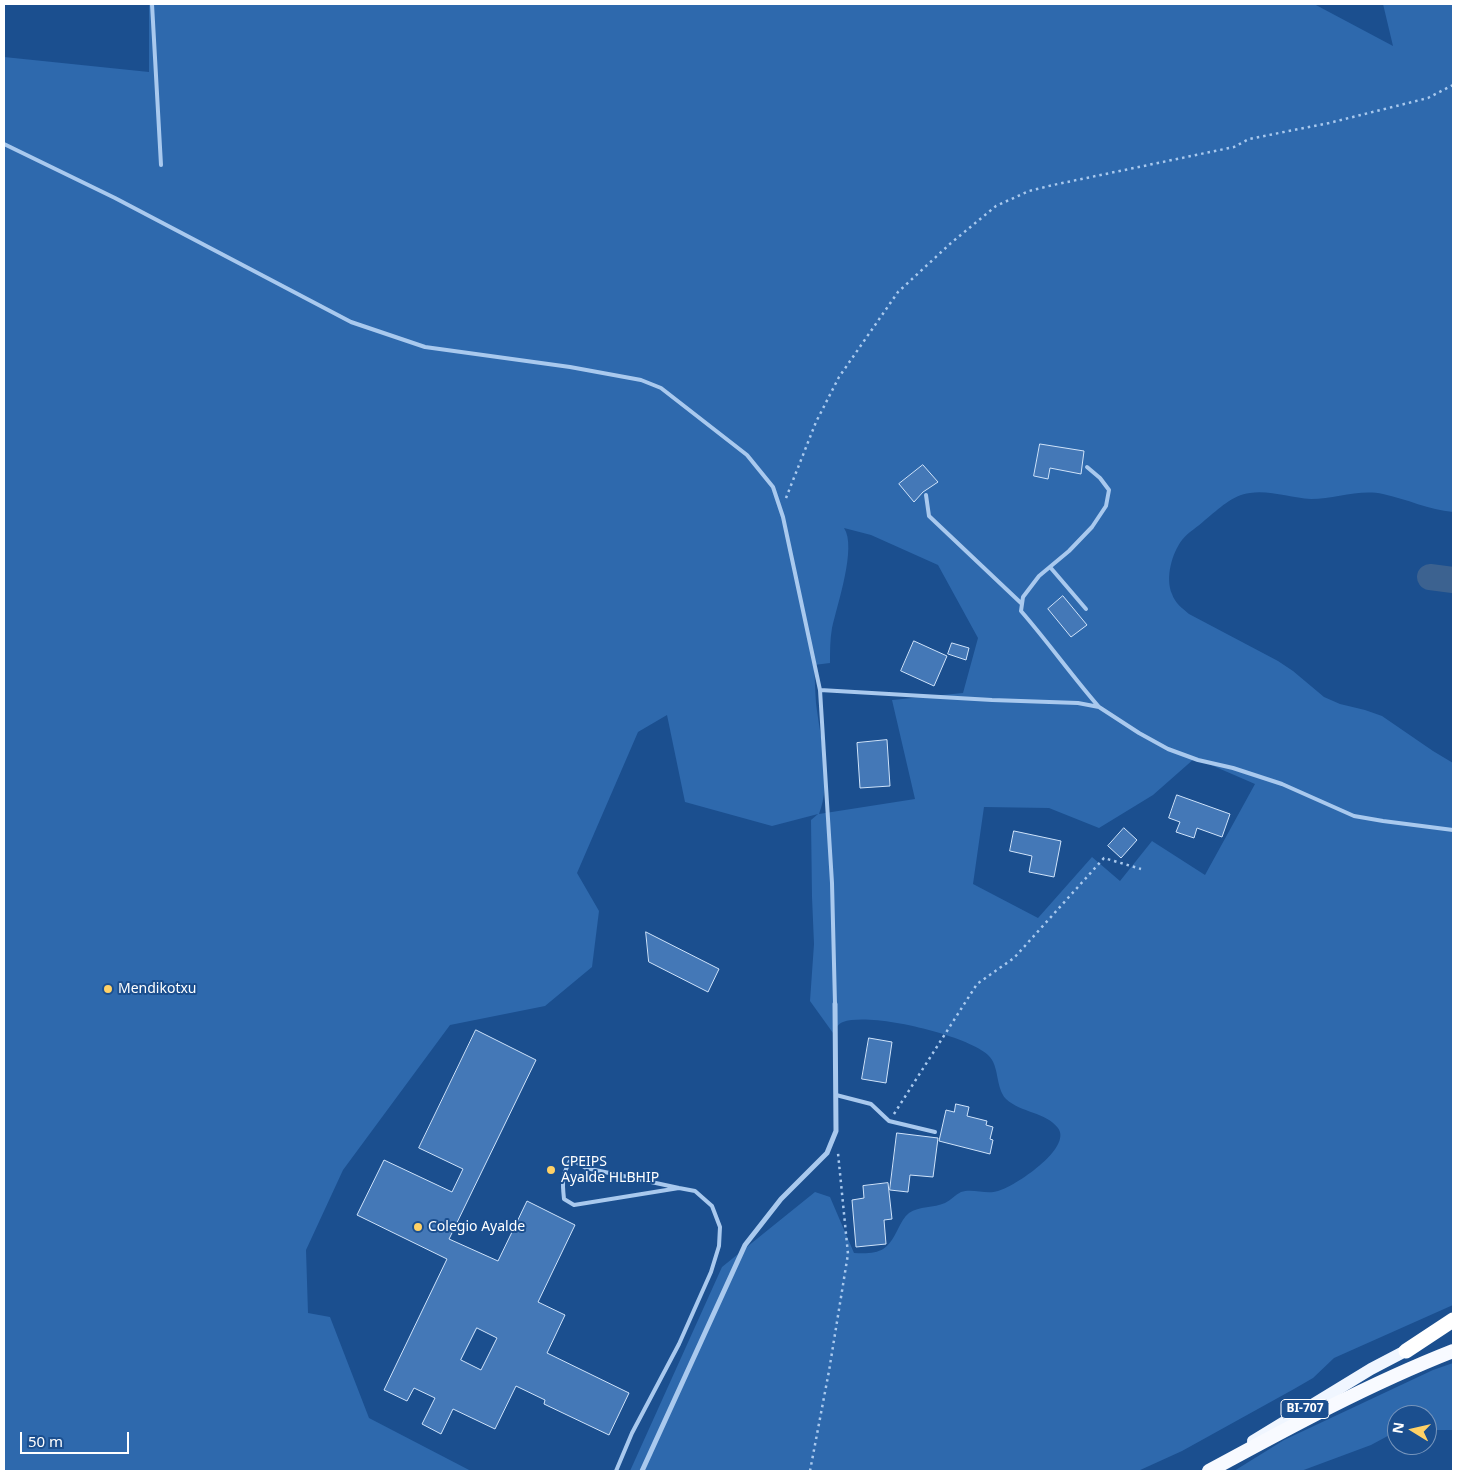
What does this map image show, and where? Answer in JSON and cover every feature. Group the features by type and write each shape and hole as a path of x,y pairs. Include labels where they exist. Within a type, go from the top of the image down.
{"highway":[{"path":"1406,1351 1453,1320"},
{"path":"1208,1471 1358,1393 1453,1351"}],"main road":[{"name":"BI-707","path":"1208,1471 1278,1424 1371,1369 1453,1327"}],"street":[{"path":"642,1471 745,1245 780,1199 827,1153 836,1131 835,1004"}],"lane":[{"path":"152,4 161,165"},
{"path":"4,144 115,198 351,322 425,346 570,367 641,380 661,388 747,455 773,487 781,511 820,690 832,883 835,1004"},
{"path":"1087,467 1100,478 1109,490 1106,506 1086,533 1069,551 1039,576 1023,597 1021,611 1099,707 1168,749 1198,760 1233,768 1282,784 1354,816 1383,822 1453,830"},
{"path":"926,495 929,516 1022,604"},
{"path":"1050,567 1086,609"},
{"path":"820,690 1078,704 1099,707"},
{"path":"836,1095 871,1104 890,1121 935,1132"},
{"path":"616,1471 632,1433 679,1344 711,1272 719,1246 720,1227 712,1206 695,1191 586,1168 571,1159 564,1172 562,1185 564,1199 574,1205 679,1188"}],"path":[{"path":"781,511 816,422 839,377 898,292 950,243 996,206 1029,191 1234,147 1249,139 1330,123 1428,98 1453,85"},
{"path":"890,1121 977,984 1014,958 1104,858 1141,869"},
{"path":"810,1471 848,1254 836,1131"}],"shaded area":[{"path":"149,4 1314,4 1393,46 1383,4 1453,4 1453,512 1374,493 1356,493 1311,499 1258,492 1243,494 1226,503 1184,537 1178,545 1173,559 1169,581 1175,600 1189,614 1278,661 1324,697 1340,704 1382,716 1453,763 1453,1305 1334,1358 1313,1378 1294,1389 1182,1451 1138,1471 630,1471 722,1267 815,1192 830,1197 854,1253 876,1252 890,1243 904,1218 909,1213 945,1203 961,1192 998,1191 1028,1175 1050,1156 1057,1146 1060,1136 1058,1128 1053,1123 1040,1115 1012,1104 1006,1099 1000,1089 992,1060 977,1047 918,1027 874,1020 843,1022 838,1025 833,1033 810,1001 814,944 811,820 818,814 772,826 685,802 667,715 638,732 577,873 599,911 592,967 545,1006 450,1025 343,1170 306,1250 308,1313 330,1317 369,1418 471,1471 4,1471 4,57 149,72","holes":["844,528 871,535 938,565 978,638 963,693 892,700 915,799 819,814 825,788 825,774 816,703 814,665 830,663 832,628 847,562 848,548","1195,758 1255,784 1205,875 1152,841 1120,881 1092,857 1038,918 973,884 984,807 1049,808 1099,828 1153,795"]},
{"path":"1453,1363 1453,1430 1437,1430 1437,1405 1387,1405 1387,1436 1371,1445 1301,1471 1234,1471 1284,1440 1433,1370"}],"building":[{"path":"1040,444 1084,451 1081,474 1050,468 1048,479 1034,476"},
{"path":"923,465 938,482 923,492 914,502 899,484"},
{"path":"1063,596 1087,625 1071,637 1048,609"},
{"path":"914,641 947,656 934,686 901,671"},
{"path":"952,643 969,648 966,660 948,654"},
{"path":"887,740 890,786 860,788 857,743"},
{"path":"1177,795 1230,814 1222,837 1197,828 1194,838 1176,832 1180,822 1169,818"},
{"path":"1124,828 1137,840 1121,858 1108,846"},
{"path":"1014,831 1061,841 1054,877 1029,872 1032,856 1010,851"},
{"path":"646,932 719,969 708,992 649,962"},
{"name":"Colegio Ayalde","path":"476,1030 536,1060 449,1239 498,1261 527,1201 575,1225 538,1302 565,1315 547,1353 629,1393 609,1435 544,1404 545,1400 516,1386 495,1429 453,1409 441,1434 422,1424 435,1398 414,1388 407,1401 384,1390 447,1259 357,1215 384,1160 452,1192 463,1169 419,1148","holes":["477,1328 497,1338 481,1370 461,1360"]},
{"path":"869,1038 892,1042 886,1083 862,1079"},
{"path":"956,1104 969,1107 967,1116 987,1121 986,1125 993,1127 990,1139 993,1140 990,1154 939,1141 946,1110 954,1112"},
{"path":"897,1133 938,1138 933,1177 910,1175 908,1192 890,1190"},
{"path":"888,1183 892,1219 884,1220 886,1244 856,1247 852,1200 864,1198 863,1186"}],"waterway":[{"path":"1430,577 1453,580"}],"place":[{"name":"Mendikotxu","path":"108,989"},
{"name":"CPEIPS Ayalde HLBHIP","path":"551,1170"},
{"name":"Colegio Ayalde","path":"418,1227"}]}
